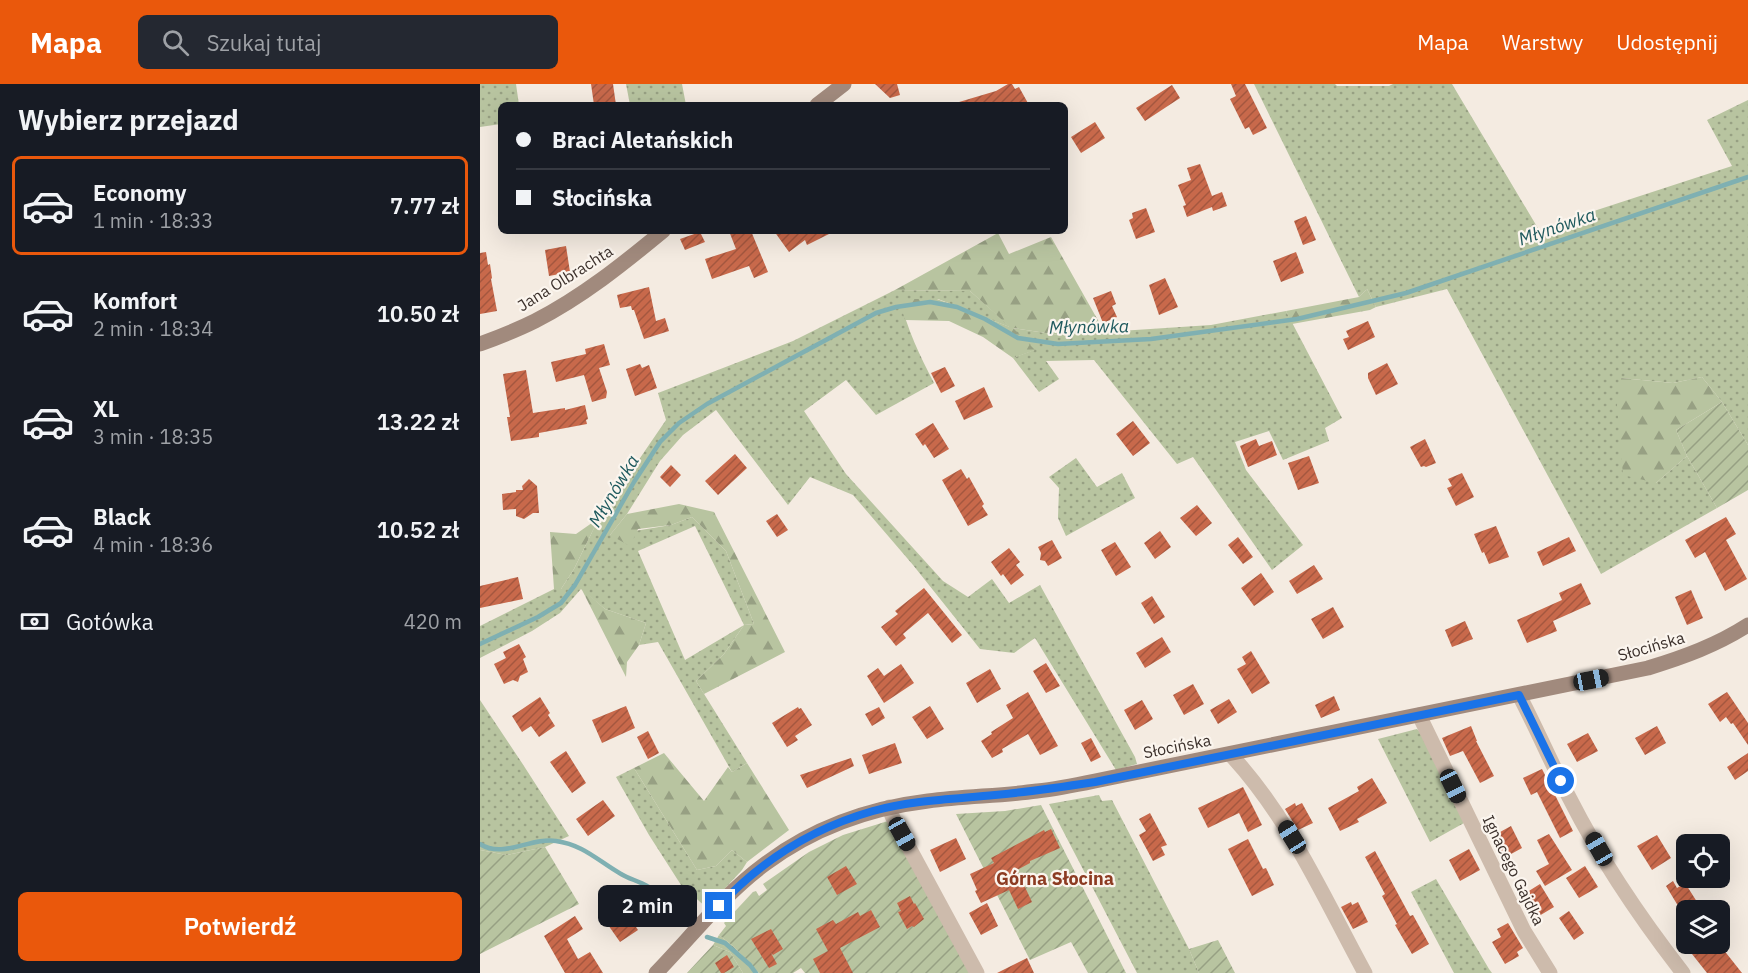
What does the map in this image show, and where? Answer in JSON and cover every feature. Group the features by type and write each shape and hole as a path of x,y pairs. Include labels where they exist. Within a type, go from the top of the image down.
{"street":[{"path":"821,102 844,84"},
{"name":"Jana Olbrachta","path":"480,344 535,321 573,298 624,263 659,234"},
{"name":"Słocińska","path":"656,973 735,889 764,865 806,838 835,824 889,807 927,801 1037,791 1095,782 1648,668 1683,658 1748,624"},
{"path":"1519,695 1570,800 1608,865 1683,973"},
{"name":"Ignacego Gajdka","path":"1419,716 1524,931 1550,973"},
{"path":"1230,754 1270,803 1292,837 1365,973"},
{"path":"889,807 977,973"}],"green space":[{"path":"480,84 516,84 519,102 498,102 498,124 480,127"},
{"path":"626,84 682,84 685,102 629,102"},
{"path":"1254,84 1389,86 1393,84 1452,84 1539,230 1732,166 1707,120 1748,100 1748,445 1722,402 1702,377 1673,383 1621,378 1656,483 1687,456 1717,508 1601,574 1447,289 1376,307 1367,289 1359,297"},
{"path":"996,234 999,234 1009,254 1051,237 1104,331 1059,335 1013,328 1035,350 1013,358 983,337 949,321 905,320 899,299 937,299 1010,327 970,291 895,290"},
{"path":"1367,289 1376,307 1370,310 1292,324 1286,311 1359,297"},
{"path":"895,290 970,291 1012,328 938,299 900,299 914,342 934,383 876,415 846,380 804,411 846,474 943,581 968,597 992,579 1009,603 1040,585 1137,764 1116,770 1035,638 1014,653 980,649 853,495 810,477 788,505 716,410 683,435 660,461 627,514 610,535 671,525 692,517 726,551 754,624 744,625 724,654 696,681 747,763 732,772 658,642 639,645 646,623 605,609 581,589 560,613 532,631 480,658 480,626 554,589 561,589 574,569 599,518 666,420 658,393 793,341","holes":["695,526 744,625 685,660 638,551"]},
{"path":"1286,311 1342,418 1325,428 1329,441 1283,460 1269,431 1235,442 1246,470 1303,545 1272,570 1193,457 1177,464 1094,360 1046,361 1059,379 1039,392 1013,358 1034,350 1012,328 1059,335 1211,325"},
{"path":"1702,377 1722,402 1676,430 1687,456 1656,483 1623,475 1617,405 1621,378 1673,383"},
{"path":"1722,402 1748,445 1748,490 1717,508 1687,456 1676,430"},
{"path":"1076,458 1097,487 1122,473 1135,498 1066,536 1058,518 1059,488 1049,477"},
{"path":"679,504 714,512 785,652 704,694 696,681 724,654 744,625 754,624 726,551 692,517 671,525 638,529 630,546 610,535 627,514"},
{"path":"599,518 574,569 561,589 554,589 550,532 576,534"},
{"path":"581,588 605,609 646,623 639,645 627,662 626,677"},
{"path":"480,700 569,836 545,847 507,855 480,850"},
{"path":"1417,729 1464,823 1430,842 1378,739"},
{"path":"664,753 704,801 728,767 732,772 747,763 789,830 747,862 732,850 716,866 697,870 634,768"},
{"path":"634,768 697,870 716,866 732,850 747,862 707,908 681,885 616,777"},
{"path":"1099,795 1102,801 1112,800 1189,949 1199,973 1137,973 1049,804"},
{"path":"1041,805 1126,973 1088,973 1071,942 1030,960 956,814 1005,811"},
{"path":"888,821 970,973 805,973 801,968 793,973 759,973 719,935 726,926 724,923 753,892 756,891 759,896 767,890 763,884 809,852 843,835"},
{"path":"545,847 579,904 480,954 480,850 507,855"},
{"path":"1436,879 1492,973 1454,973 1411,892"},
{"path":"719,935 759,973 743,973 730,952 713,945"},
{"path":"1218,940 1235,973 1199,973 1189,949"},
{"path":"713,945 730,952 743,973 687,973"}],"building":[{"path":"591,84 613,84 616,102 594,102"},
{"path":"875,84 897,84 900,95 890,98"},
{"path":"1012,84 1015,89 1019,87 1027,102 959,102"},
{"path":"1231,84 1245,84 1267,128 1253,135 1249,127 1245,129 1230,99 1236,96"},
{"path":"1172,85 1180,98 1145,121 1136,108"},
{"path":"1095,122 1105,138 1081,153 1071,137"},
{"path":"1200,164 1212,196 1222,192 1227,206 1213,211 1212,207 1187,217 1183,206 1186,205 1178,185 1191,180 1187,168"},
{"path":"1146,208 1155,232 1136,239 1129,220 1133,218 1132,213"},
{"path":"1306,216 1316,240 1303,245 1294,221"},
{"path":"701,234 705,242 685,250 680,239"},
{"path":"730,234 752,234 768,272 754,278 749,266 712,279 705,259 736,249"},
{"path":"776,234 829,234 807,245 805,240 789,252"},
{"path":"566,246 570,272 549,276 545,250"},
{"path":"486,252 497,311 480,314 480,253"},
{"path":"1296,252 1304,273 1281,282 1273,261"},
{"path":"1165,278 1178,307 1159,315 1149,285"},
{"path":"649,287 656,321 665,318 669,331 644,339 634,310 631,306 620,308 617,295"},
{"path":"1111,291 1116,304 1112,306 1117,317 1103,323 1093,298"},
{"path":"1368,321 1375,337 1348,350 1343,339 1349,337 1346,331"},
{"path":"604,344 610,365 599,368 607,392 606,398 592,402 584,375 556,382 551,362 586,354 585,349"},
{"path":"1387,363 1398,384 1376,395 1368,373"},
{"path":"640,364 642,368 649,365 657,388 635,396 626,369"},
{"path":"945,367 955,386 941,393 931,373"},
{"path":"526,370 533,413 565,408 565,410 585,405 587,424 539,433 539,437 511,441 507,417 510,417 503,374"},
{"path":"984,387 993,407 964,420 955,401"},
{"path":"1133,421 1150,443 1133,456 1116,434"},
{"path":"933,423 949,449 934,458 915,434"},
{"path":"1256,439 1259,446 1272,441 1277,455 1248,467 1240,446"},
{"path":"1425,439 1436,463 1421,467 1410,447"},
{"path":"735,454 747,468 718,495 705,481"},
{"path":"1309,456 1319,483 1298,490 1288,463"},
{"path":"671,465 681,475 670,487 660,477"},
{"path":"961,469 967,479 969,477 988,515 968,526 942,480"},
{"path":"1462,473 1474,497 1456,506 1447,488 1452,486 1448,479"},
{"path":"529,479 537,486 539,513 533,513 524,519 516,516 516,509 503,510 502,494 523,490 522,486"},
{"path":"1197,505 1212,523 1196,536 1180,518"},
{"path":"777,514 788,530 777,537 766,521"},
{"path":"1726,517 1736,534 1726,540 1747,579 1725,591 1705,552 1695,558 1685,540"},
{"path":"1496,526 1509,557 1489,564 1474,534"},
{"path":"1160,531 1171,547 1155,559 1144,543"},
{"path":"1238,537 1253,557 1243,564 1228,545"},
{"path":"1569,537 1576,551 1543,566 1537,552"},
{"path":"1052,540 1062,558 1048,566 1045,561 1040,560 1041,553 1038,547"},
{"path":"1115,542 1131,567 1116,576 1101,550"},
{"path":"1009,548 1020,562 1016,565 1024,575 1011,585 991,562"},
{"path":"1314,565 1323,579 1297,594 1289,581"},
{"path":"1261,573 1274,592 1254,606 1241,588"},
{"path":"518,577 523,599 480,608 480,586"},
{"path":"1581,583 1591,604 1553,621 1557,631 1527,643 1517,620 1562,600 1559,593"},
{"path":"924,588 962,635 952,643 928,613 903,634 906,638 896,646 881,627 898,614 895,611"},
{"path":"1691,590 1703,618 1687,625 1675,597"},
{"path":"1152,596 1165,617 1154,624 1141,603"},
{"path":"1333,607 1344,627 1323,639 1311,619"},
{"path":"1465,621 1473,639 1452,647 1445,630"},
{"path":"1162,637 1171,652 1145,668 1136,653"},
{"path":"519,644 526,657 523,659 528,672 520,676 518,682 513,680 504,684 494,664 506,658 503,652"},
{"path":"1251,651 1270,683 1252,694 1237,669 1246,664 1242,657"},
{"path":"1046,663 1060,686 1046,693 1033,671"},
{"path":"901,664 914,683 884,703 867,676 878,668 884,676"},
{"path":"990,669 1001,689 977,703 966,683"},
{"path":"1193,684 1204,704 1184,715 1173,695"},
{"path":"1028,692 1058,746 1040,755 1028,734 1002,749 1003,752 992,758 981,741 1013,718 1006,705"},
{"path":"1727,692 1748,723 1748,745 1733,723 1731,724 1726,717 1720,722 1708,704"},
{"path":"1334,696 1340,710 1321,718 1315,705"},
{"path":"540,697 555,726 539,737 531,726 522,732 512,716"},
{"path":"1229,699 1237,712 1218,724 1210,710"},
{"path":"1142,700 1153,719 1135,730 1124,710"},
{"path":"626,706 635,728 602,743 592,720"},
{"path":"930,706 944,729 927,739 912,717"},
{"path":"798,707 812,725 795,736 798,740 787,747 772,723"},
{"path":"879,707 885,718 872,726 865,714"},
{"path":"1471,726 1494,776 1480,783 1463,751 1450,756 1442,738"},
{"path":"1657,726 1666,743 1645,755 1635,738"},
{"path":"648,731 659,753 648,759 637,737"},
{"path":"1588,733 1598,751 1577,762 1567,744"},
{"path":"1091,738 1101,757 1091,762 1081,743"},
{"path":"895,743 902,763 869,774 862,755"},
{"path":"566,751 586,783 572,793 550,762"},
{"path":"1748,753 1748,771 1735,780 1727,767"},
{"path":"851,758 854,766 807,788 800,775"},
{"path":"1542,769 1573,831 1560,838 1537,792 1531,795 1523,778"},
{"path":"1372,778 1387,803 1357,819 1359,822 1340,831 1328,808 1359,791 1357,787"},
{"path":"1243,787 1262,825 1248,832 1239,813 1208,828 1198,808"},
{"path":"603,800 615,816 588,836 576,819"},
{"path":"1295,803 1296,806 1302,803 1313,823 1298,830 1285,809"},
{"path":"1150,813 1167,845 1161,847 1165,855 1153,861 1139,835 1146,831 1139,819"},
{"path":"1511,826 1522,848 1502,859 1491,837"},
{"path":"1051,829 1060,848 1030,861 1017,870 1032,902 1018,909 1009,890 981,903 970,874 994,863 991,858 1044,830 1045,832"},
{"path":"1549,834 1572,870 1545,886 1536,871 1549,864 1537,840"},
{"path":"1657,835 1671,858 1652,870 1637,846"},
{"path":"956,838 966,859 940,872 930,850"},
{"path":"1248,839 1274,885 1252,896 1228,849"},
{"path":"1469,849 1480,870 1460,881 1449,860"},
{"path":"1375,851 1410,916 1413,915 1429,944 1412,954 1395,925 1397,924 1382,896 1385,894 1365,857"},
{"path":"846,866 857,884 837,895 827,877"},
{"path":"1585,866 1598,887 1579,898 1566,878"},
{"path":"1673,881 1676,888 1688,888 1696,900 1676,900 1676,902 1666,886"},
{"path":"1540,884 1554,907 1534,919 1522,898 1524,894"},
{"path":"910,896 924,919 914,927 907,929 898,912 901,911 897,903"},
{"path":"1351,902 1352,905 1358,902 1368,922 1353,929 1341,907"},
{"path":"987,903 998,926 981,935 969,913"},
{"path":"871,910 880,927 840,948 853,973 820,973 813,959 828,951 816,929 833,920 836,924 858,912 860,916"},
{"path":"1569,911 1584,933 1574,940 1559,918"},
{"path":"627,913 638,930 620,942 606,922 617,914 620,918"},
{"path":"575,916 583,929 567,939 578,959 590,952 603,973 565,973 544,936"},
{"path":"1508,923 1523,948 1517,952 1519,956 1505,964 1492,942 1501,937 1497,929"},
{"path":"771,929 783,949 773,955 771,953 777,964 769,968 751,939"},
{"path":"1692,954 1727,954 1742,973 1707,973"},
{"path":"727,955 734,967 721,973 715,963"},
{"path":"1027,958 1034,973 997,973"}],"waterway":[{"name":"Młynówka","path":"480,644 538,617 561,603 575,585 634,482 660,442 679,423 707,404 876,313 896,307 930,302 957,307 985,319 1018,338 1058,344 1151,339 1297,319 1406,293 1748,177"},
{"path":"480,844 498,849 546,841 575,846 624,876 652,889 689,922"},
{"path":"707,937 725,943 756,973"}],"district":[{"name":"Górna Słocina","path":"1055,879"}],"route":[{"path":"719,906 735,889 783,851 835,824 873,811 927,801 1037,791 1095,782 1519,695 1561,781"}]}
